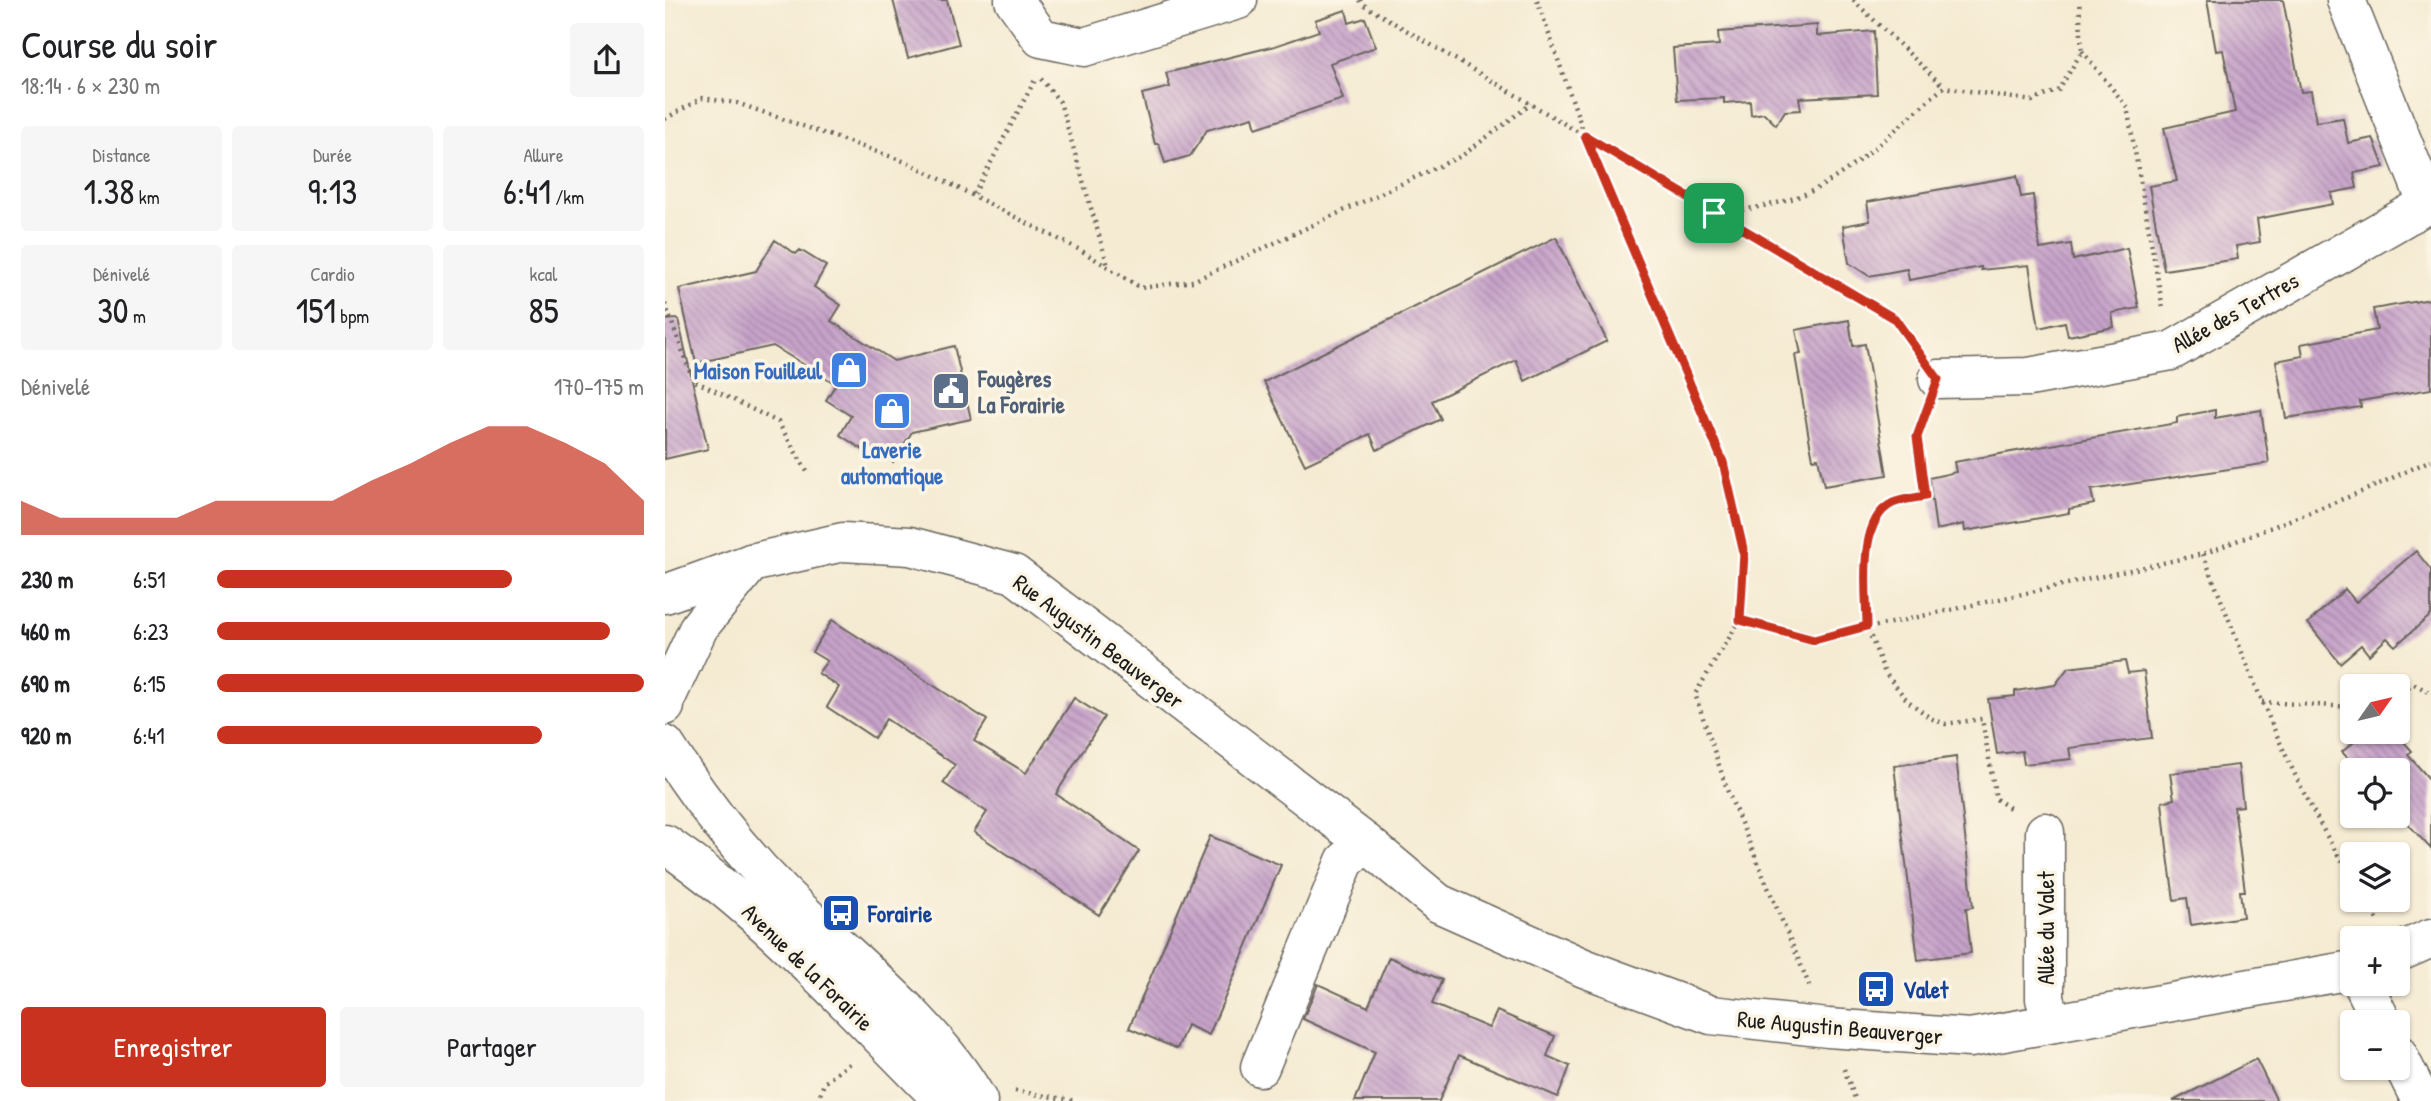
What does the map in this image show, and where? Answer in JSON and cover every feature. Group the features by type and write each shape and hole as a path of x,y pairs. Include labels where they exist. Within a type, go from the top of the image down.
{"street":[{"path":"1014,0 1041,38 1084,47 1238,0"},
{"path":"2346,0 2429,202"},
{"name":"Allée des Tertres","path":"1938,379 2029,377 2171,351 2429,202"},
{"name":"Rue Augustin Beauverger","path":"665,594 751,563 843,542 910,547 1014,574 1366,843 1438,903 1584,968 1711,1015 1828,1028 1970,1038 2340,972"},
{"path":"666,696 699,627 751,563"},
{"name":"Avenue de la Forairie","path":"665,745 740,850 890,995 963,1074 995,1096"},
{"name":"Allée du Valet","path":"2045,832 2045,999 2053,1023"},
{"path":"1260,1067 1345,861 1366,843"},
{"name":"Avenue de la Forairie","path":"665,844 715,878 822,979 940,1101"},
{"path":"2410,947 2431,938"},
{"path":"2410,1079 2421,1101"}],"path":[{"path":"1361,2 1371,0"},
{"path":"1538,0 1585,136 1723,462 1744,553 1740,620 1696,694 1728,792 1856,1101"},
{"path":"1853,0 1944,87 2032,101 2059,90 2083,51"},
{"path":"2079,0 2083,51 2127,107 2171,351"},
{"path":"1361,2 1895,319 1938,379 1917,437 1925,496 1892,503 1876,517 1867,541 1867,626 1885,674 1907,699 1930,718 1945,724 1982,719 1996,799 2045,832"},
{"path":"974,194 1038,75 1060,102 1108,267"},
{"path":"1714,213 1760,208 1821,187 1864,156 1944,87"},
{"path":"665,119 702,98 737,103 909,163 1082,250 1141,288 1193,281 1463,155 1531,104"},
{"path":"665,304 693,380 778,422 809,475"},
{"path":"1740,620 1814,640 1867,626 2203,554 2366,491 2431,460"},
{"path":"2203,554 2262,702 2322,831 2340,859"},
{"path":"2410,687 2414,684 2431,693"},
{"path":"2262,702 2340,706"},
{"path":"818,1101 824,1083 859,1057"},
{"path":"995,1096 1077,1101"}],"building":[{"path":"893,0 947,0 959,44 908,58"},
{"path":"2207,0 2283,0 2301,92 2311,91 2316,122 2343,118 2348,143 2373,138 2384,167 2354,173 2357,188 2331,193 2333,204 2257,219 2260,242 2236,246 2238,259 2164,270 2149,186 2177,181 2164,128 2235,112 2223,50 2216,51"},
{"path":"1346,10 1349,23 1365,18 1376,47 1330,63 1343,99 1256,128 1253,117 1207,130 1190,156 1165,163 1159,144 1155,144 1142,94 1170,87 1166,73 1275,46 1319,31 1315,20"},
{"path":"1817,25 1817,36 1874,31 1877,94 1799,98 1801,110 1785,111 1776,125 1764,113 1751,115 1750,101 1724,103 1724,98 1677,100 1673,48 1719,45 1718,32"},
{"path":"2017,176 2021,197 2033,195 2040,249 2071,244 2073,260 2127,248 2139,308 2112,313 2114,327 2068,336 2065,322 2039,328 2029,265 1981,270 1981,267 1909,280 1907,269 1869,276 1849,263 1843,226 1870,221 1867,202"},
{"path":"1556,237 1607,341 1525,381 1516,360 1432,401 1441,419 1377,450 1370,434 1305,465 1264,382"},
{"path":"775,240 796,254 800,250 826,266 814,287 841,305 831,321 894,361 954,346 971,419 912,432 893,462 874,450 871,455 840,435 851,416 826,400 836,384 773,346 696,363 679,289 756,271"},
{"path":"2431,299 2431,389 2360,401 2361,407 2286,418 2276,361 2303,356 2301,344 2377,330 2373,309"},
{"path":"678,319 708,449 665,459 665,320"},
{"path":"1849,320 1853,346 1865,344 1887,475 1824,486 1818,458 1813,459 1809,438 1795,355 1801,354 1796,330"},
{"path":"2215,410 2215,418 2261,410 2269,463 2091,490 2094,504 2069,509 2069,513 1965,531 1964,524 1936,530 1929,478 1956,472 1954,462 2177,423 2177,417"},
{"path":"2416,551 2431,570 2431,615 2395,646 2387,638 2369,655 2361,645 2340,663 2308,623 2345,589 2356,602"},
{"path":"832,620 987,720 974,741 1026,773 1074,698 1104,717 1056,794 1139,851 1099,915 974,832 987,812 943,783 955,765 886,719 874,738 827,707 839,687 818,673 827,661 812,652"},
{"path":"2125,661 2128,673 2144,671 2152,738 2069,748 2071,759 2024,764 2022,751 1997,754 1988,699 2015,696 2015,691 2055,685 2068,668"},
{"path":"2352,744 2406,744 2412,751 2408,755 2431,781 2431,849 2410,826 2410,758 2348,758 2342,752"},
{"path":"1956,757 1973,907 1966,908 1971,953 1918,960 1894,766"},
{"path":"2238,765 2243,806 2234,807 2245,891 2240,891 2243,917 2191,925 2187,898 2174,900 2162,802 2174,799 2170,773"},
{"path":"1210,836 1281,865 1209,1035 1187,1025 1177,1049 1129,1028"},
{"path":"1389,957 1442,980 1432,1004 1489,1028 1497,1011 1555,1036 1547,1056 1570,1066 1558,1097 1459,1055 1439,1101 1355,1101 1375,1052 1303,1019 1318,984 1368,1007"},
{"path":"2256,1059 2277,1101 2173,1101"}],"place":[{"name":"Maison Fouilleul","path":"849,370"},
{"name":"Fougères La Forairie","path":"951,391"},
{"name":"Laverie automatique","path":"892,411"},
{"name":"Forairie","path":"841,913"},
{"name":"Valet","path":"1876,989"}],"route":[{"path":"1585,136 1714,213 1895,319 1938,379 1917,437 1925,496 1892,503 1876,517 1867,541 1867,626 1814,640 1740,620 1744,553 1723,462 1585,136"}]}
